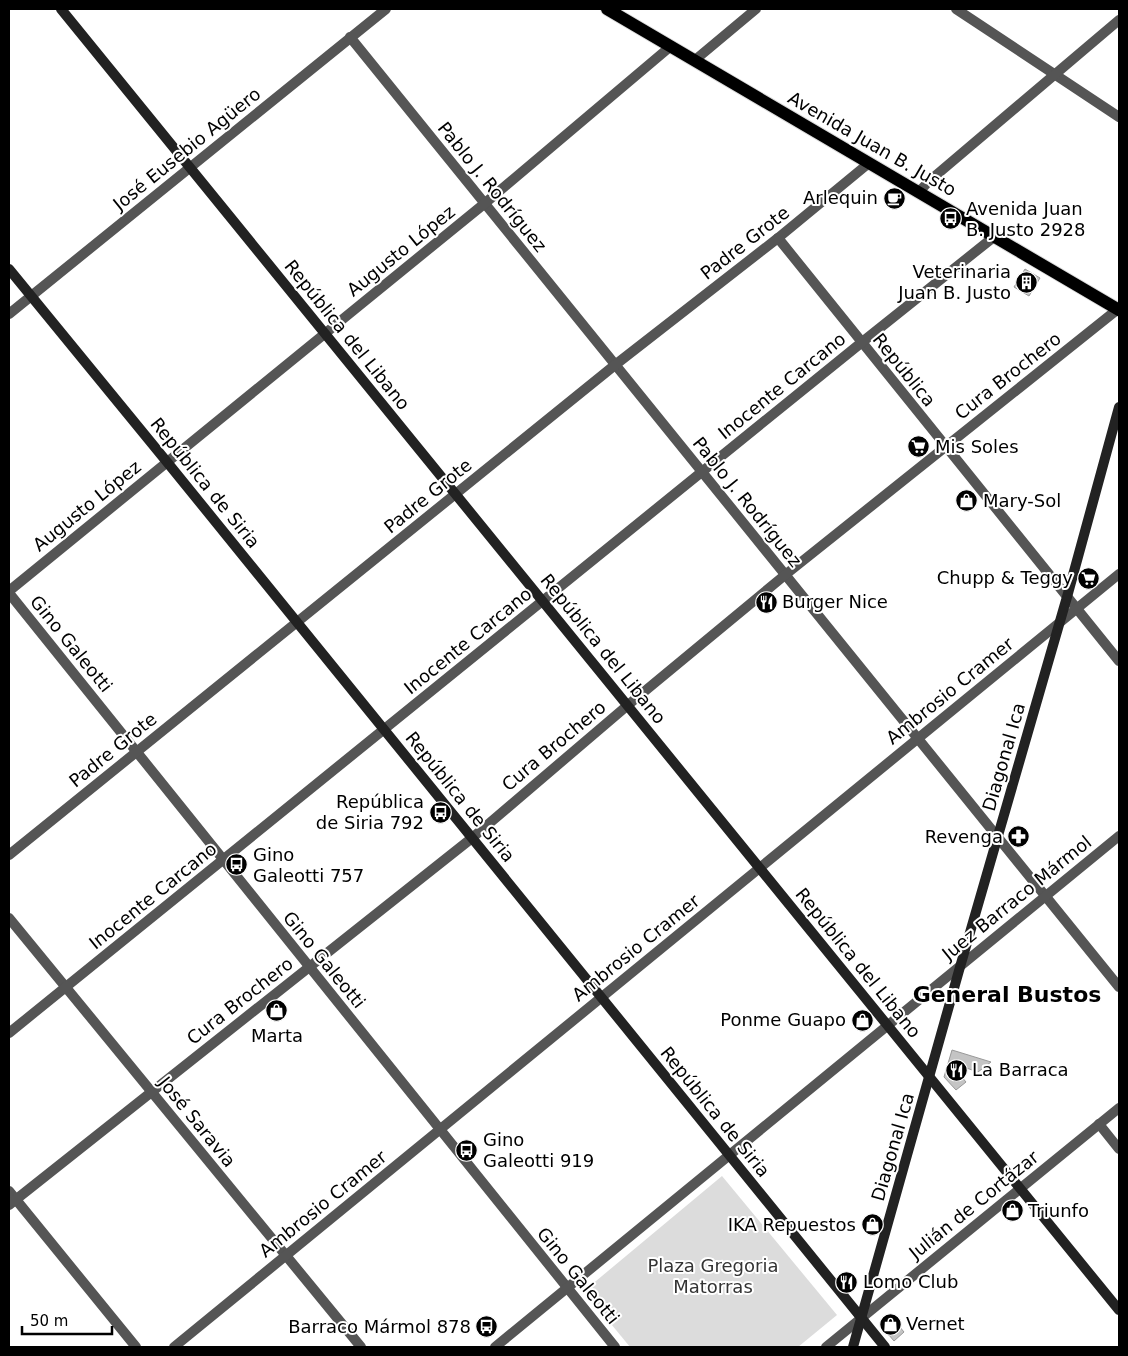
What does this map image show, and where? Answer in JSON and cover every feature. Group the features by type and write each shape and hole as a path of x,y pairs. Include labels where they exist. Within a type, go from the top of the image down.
{"main road":[{"name":"República del Libano","path":"61,9 1119,1310"},
{"name":"Avenida Juan B. Justo","path":"607,9 1119,309"},
{"name":"República de Siria","path":"9,269 885,1347"},
{"name":"Diagonal Ica","path":"852,1347 862,1318 960,967 1060,622 1119,407"}],"street":[{"name":"José Eusebio Agüero","path":"9,314 386,9"},
{"path":"695,60 756,9"},
{"path":"956,9 1119,117"},
{"path":"920,192 928,182 1119,20"},
{"name":"Pablo J. Rodríguez","path":"350,37 1119,987"},
{"name":"Augusto López","path":"9,592 484,204 671,46"},
{"name":"Padre Grote","path":"9,855 615,365 778,238 869,163"},
{"name":"Inocente Carcano","path":"9,1033 995,236"},
{"name":"República","path":"778,238 1119,661"},
{"name":"Cura Brochero","path":"11,1199 152,1092 472,838 785,575 1119,309"},
{"name":"Ambrosio Cramer","path":"174,1347 1119,574"},
{"name":"Gino Galeotti","path":"9,592 615,1347"},
{"name":"Juez Barraco Mármol","path":"495,1347 1119,836"},
{"name":"José Saravia","path":"9,918 361,1347"},
{"name":"Julián de Cortázar","path":"826,1347 1119,1108"},
{"path":"1099,1124 1119,1148"},
{"path":"11,1199 136,1347"}],"green space":[{"name":"Plaza Gregoria Matorras","path":"722,1176 837,1315 798,1347 630,1347 584,1291"}],"building":[{"name":"Veterinaria Juan B. Justo","path":"1025,269 1040,278 1029,296 1014,287"},
{"name":"La Barraca","path":"952,1050 991,1062 978,1072 949,1062 966,1082 956,1090 944,1077"},
{"name":"Vernet","path":"889,1314 904,1332 894,1341 883,1328 882,1320"}],"place":[{"name":"Arlequin","path":"894,198"},
{"name":"Avenida Juan B. Justo 2928","path":"950,219"},
{"name":"Veterinaria Juan B. Justo","path":"1027,282"},
{"name":"Mis Soles","path":"919,447"},
{"name":"Mary-Sol","path":"967,501"},
{"name":"Chupp & Teggy","path":"1089,578"},
{"name":"Burger Nice","path":"766,602"},
{"name":"República de Siria 792","path":"440,812"},
{"name":"Revenga","path":"1019,837"},
{"name":"Gino Galeotti 757","path":"237,865"},
{"name":"Marta","path":"277,1011"},
{"name":"Ponme Guapo","path":"862,1020"},
{"name":"La Barraca","path":"956,1070"},
{"name":"Gino Galeotti 919","path":"467,1150"},
{"name":"Triunfo","path":"1012,1211"},
{"name":"IKA Repuestos","path":"872,1225"},
{"name":"Lomo Club","path":"847,1282"},
{"name":"Vernet","path":"890,1324"},
{"name":"Barraco Mármol 878","path":"487,1327"}],"district":[{"name":"General Bustos","path":"1007,994"}]}
